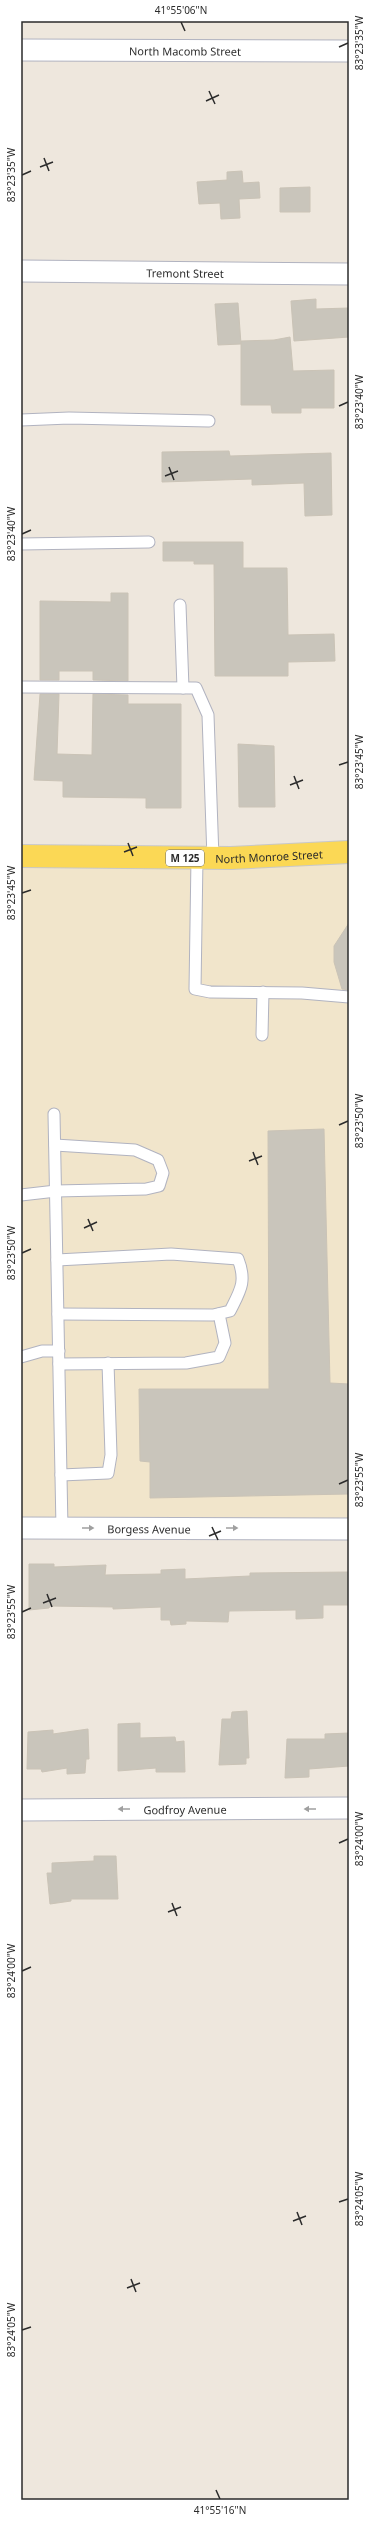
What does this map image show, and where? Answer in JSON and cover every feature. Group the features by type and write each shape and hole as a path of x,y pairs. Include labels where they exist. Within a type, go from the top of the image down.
{"main road":[{"name":"North Monroe Street","path":"21,856 205,858 299,856 349,852"}],"street":[{"name":"North Macomb Street","path":"21,50 349,51"},
{"name":"Tremont Street","path":"21,270 349,274"},
{"name":"Borgess Avenue","path":"21,1528 349,1528"},
{"name":"Godfroy Avenue","path":"21,1810 349,1808"}],"lane":[{"path":"21,420 69,418 209,421"},
{"path":"21,544 149,542"},
{"path":"180,605 183,688"},
{"path":"21,687 196,688 208,715 205,858 195,989 210,992 263,992 349,997"},
{"path":"262,1035 263,992"},
{"path":"54,1114 62,1528"},
{"path":"21,1195 56,1191 146,1189 159,1186 163,1174 158,1160 135,1150 55,1145"},
{"path":"57,1260 171,1254 238,1260 244,1274 240,1290 230,1311 219,1314 58,1314"},
{"path":"59,1364 186,1363 219,1357 225,1343 219,1314"},
{"path":"21,1357 42,1351 59,1351"},
{"path":"62,1475 108,1473 112,1455 108,1363"}],"shaded area":[{"path":"349,852 349,1529 21,1528 21,856"}],"building":[{"path":"242,171 243,183 259,182 260,198 239,199 240,218 221,219 220,203 199,204 197,182 227,180 227,172"},
{"path":"310,187 310,212 280,212 280,188"},
{"path":"316,299 316,309 349,308 349,337 294,341 291,301"},
{"path":"238,303 241,344 218,345 215,304"},
{"path":"290,337 293,371 334,370 334,408 301,408 301,413 272,413 271,405 241,405 241,341 274,340"},
{"path":"229,451 230,456 331,453 332,515 305,516 304,483 252,485 252,479 162,482 162,452"},
{"path":"163,542 243,542 243,568 287,568 288,635 334,634 335,661 288,662 288,676 215,676 214,564 194,564 194,561 163,561"},
{"path":"111,593 128,593 128,681 93,680 93,671 59,671 59,680 40,680 40,601 111,602"},
{"path":"40,694 59,694 57,754 92,755 93,694 128,695 128,704 181,704 181,808 146,808 146,798 63,797 63,781 34,780"},
{"path":"238,744 274,746 275,807 239,807"},
{"path":"349,923 349,990 342,989 334,962 334,946"},
{"path":"324,1129 330,1383 349,1384 349,1494 150,1498 150,1462 140,1461 139,1389 269,1389 268,1131"},
{"path":"29,1564 54,1564 54,1567 106,1565 105,1575 161,1574 161,1570 185,1569 185,1579 250,1576 250,1573 349,1572 349,1605 323,1605 323,1618 296,1619 296,1610 229,1611 228,1622 186,1621 186,1624 171,1625 170,1620 161,1620 161,1607 113,1609 113,1607 50,1606 49,1608 29,1610"},
{"path":"247,1711 249,1758 246,1758 246,1764 219,1765 222,1719 231,1719 232,1712"},
{"path":"140,1723 140,1738 175,1737 176,1742 184,1741 185,1772 156,1772 156,1768 118,1771 118,1724"},
{"path":"88,1729 89,1759 86,1759 85,1773 67,1774 67,1768 42,1772 41,1769 27,1769 28,1732 53,1730 53,1734"},
{"path":"349,1733 349,1766 309,1769 309,1777 285,1778 287,1739 325,1739 325,1734"},
{"path":"94,1856 116,1856 118,1899 71,1899 71,1901 50,1904 47,1873 52,1873 52,1863 94,1861"}]}
